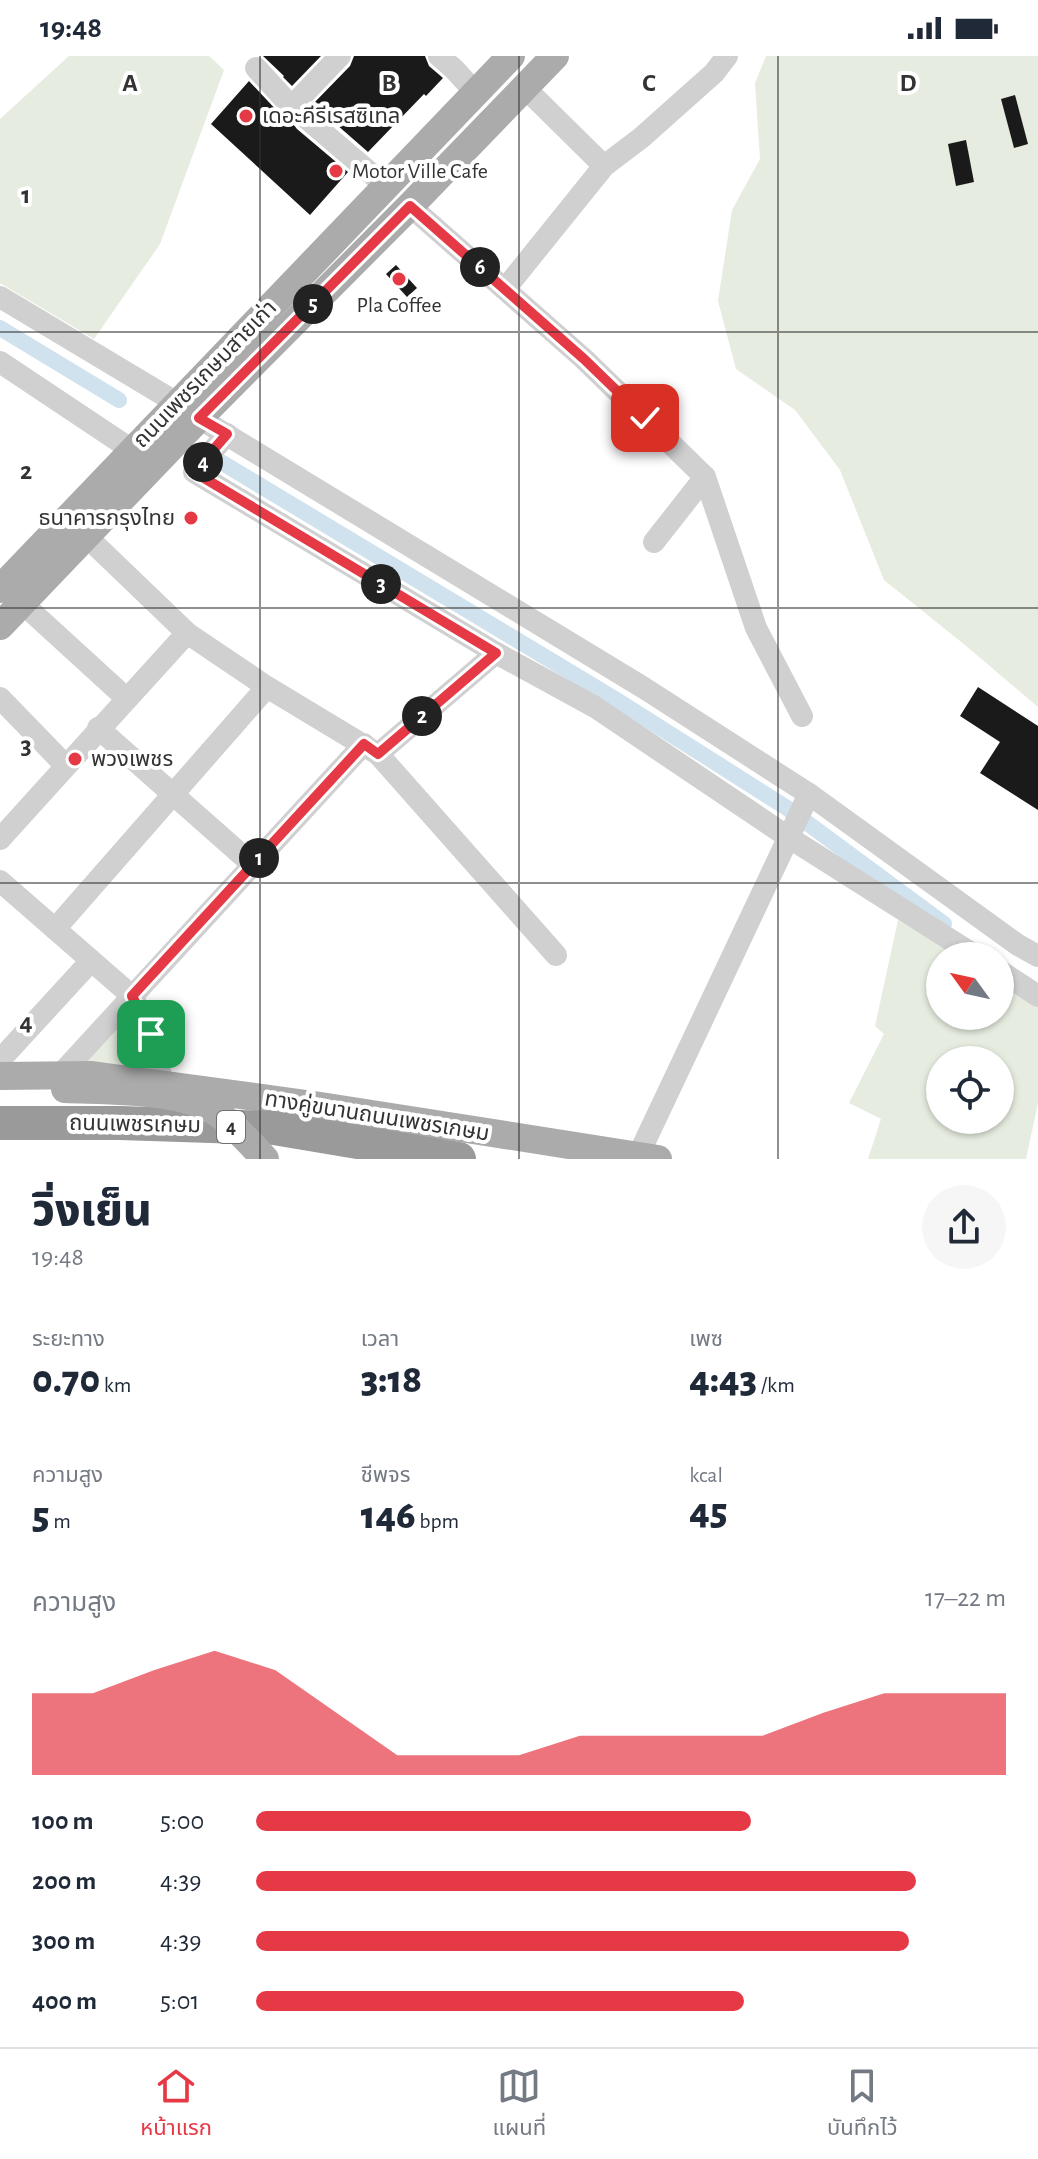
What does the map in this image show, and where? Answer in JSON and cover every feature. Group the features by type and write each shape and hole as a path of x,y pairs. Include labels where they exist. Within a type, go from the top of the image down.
{"highway":[{"name":"ถนนเพชรเกษม","path":"0,1123 274,1128 459,1159"}],"main road":[{"name":"ถนนเพชรเกษมสายเก่า","path":"188,410 387,187 511,56"},
{"name":"ถนนเพชรเกษมสายเก่า","path":"0,626 11,596 152,442 410,206 555,56"},
{"name":"ถนนเพชรเกษมสายเก่า","path":"11,596 86,536 152,442"},
{"name":"ทางคู่ขนานถนนเพชรเกษม","path":"0,1076 63,1082 92,1075 321,1106 648,1158"},
{"path":"0,1091 63,1082 165,1094 218,1113 265,1159"}],"street":[{"path":"340,56 297,101 299,109 387,187"},
{"path":"439,56 476,93"},
{"path":"505,289 604,166 704,83 727,56"},
{"path":"256,68 290,105 299,109"},
{"path":"525,88 604,166"},
{"path":"410,206 584,359 705,477 756,628 802,716"},
{"path":"0,297 644,688 1038,956"},
{"path":"0,362 152,442"},
{"path":"227,434 194,472 496,653 595,707 955,942"},
{"path":"654,542 705,477"},
{"path":"86,536 187,633 267,687 371,749 556,955"},
{"path":"11,596 126,698"},
{"path":"0,839 187,633"},
{"path":"63,1082 132,996 253,865 371,749 496,653"},
{"path":"55,929 267,687"},
{"path":"0,698 65,765"},
{"path":"98,728 253,865"},
{"path":"648,1158 806,799"},
{"path":"0,881 132,996 151,1034 163,1085"},
{"path":"0,1060 90,962"},
{"path":"1014,980 1038,996"}],"shaded area":[{"path":"69,56 209,56 224,70 160,244 94,339 0,283 0,119"},
{"path":"766,56 1038,56 1038,707 884,580 840,470 795,410 736,369 718,301 732,210 760,159 755,83"},
{"path":"898,920 935,942 926,942 926,1030 1014,1030 1014,989 1038,1004 1038,1103 1026,1159 868,1159 881,1119 849,1103 884,1034 875,1026"},
{"path":"127,1017 135,1019 147,1071 84,1062"}],"building":[{"path":"263,56 321,56 292,86"},
{"path":"354,56 425,56 429,66 443,78 368,152 313,104 350,66"},
{"path":"249,81 280,114 348,172 310,215 211,124"},
{"path":"1015,95 1028,144 1014,148 1001,99"},
{"path":"966,140 974,182 956,186 948,144"},
{"path":"396,265 417,288 407,297 386,274"},
{"path":"978,687 1038,726 1038,810 980,773 1000,742 960,716"}],"waterway":[{"path":"0,328 119,400"},
{"path":"221,462 615,699 787,808 944,924"}],"place":[{"name":"เดอะคีรีเรสซิเทล","path":"246,116"},
{"name":"Motor Ville Cafe","path":"336,171"},
{"name":"Pla Coffee","path":"399,279"},
{"name":"ธนาคารกรุงไทย","path":"191,518"},
{"name":"พวงเพชร","path":"75,759"}],"route":[{"path":"151,1034 132,996 364,744 378,754 496,653 194,472 227,434 199,418 410,206 584,359 645,418"}]}
